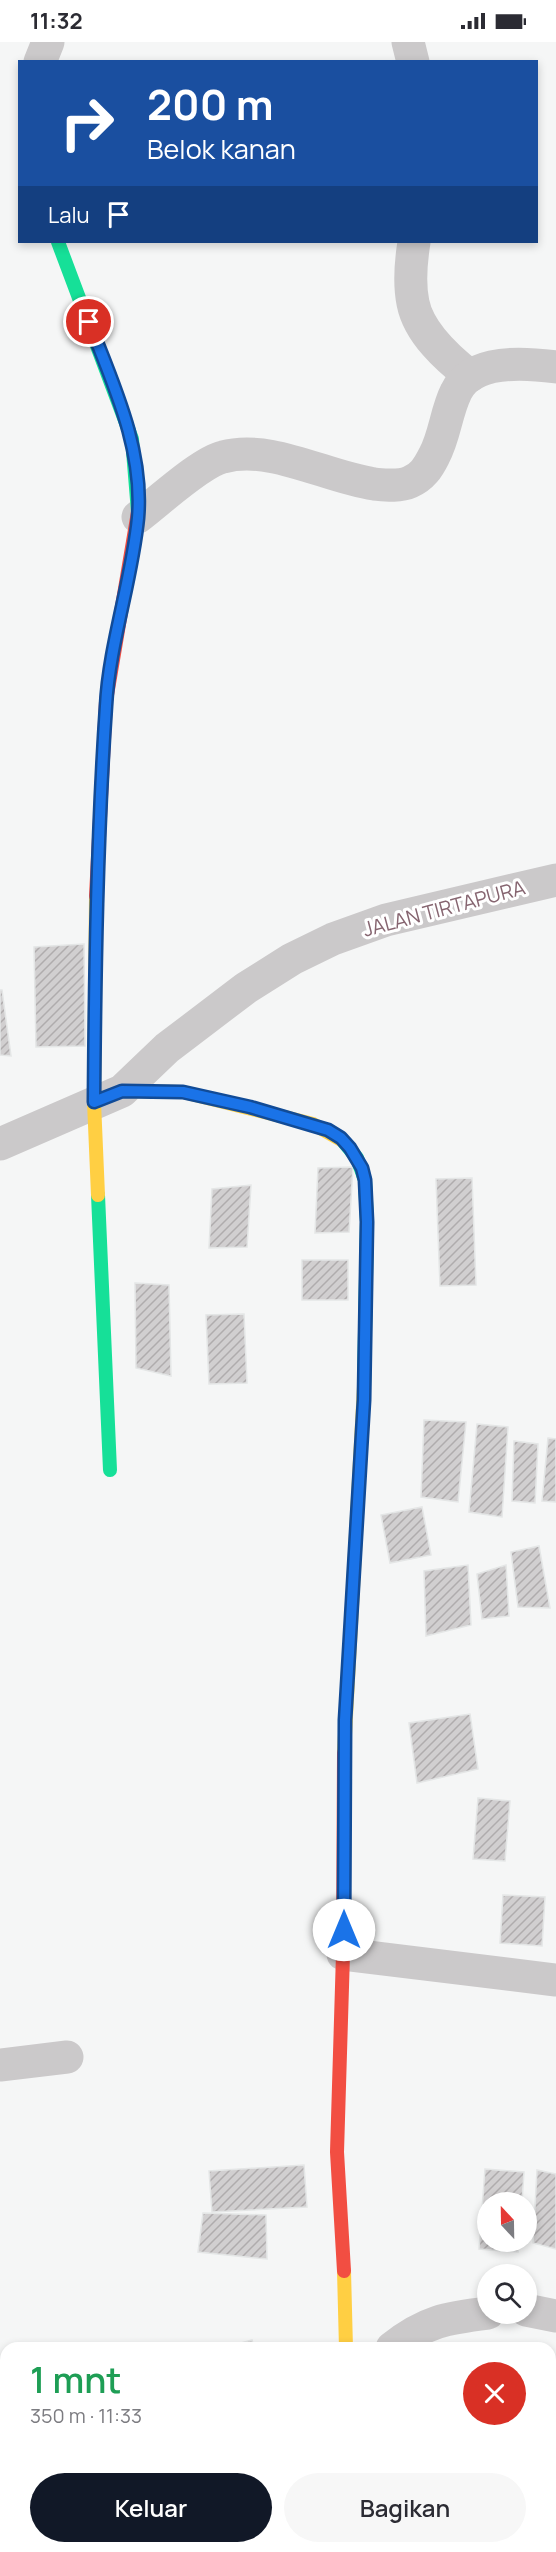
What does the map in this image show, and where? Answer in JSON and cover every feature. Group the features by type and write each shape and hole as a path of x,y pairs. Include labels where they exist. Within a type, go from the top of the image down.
{"street":[{"path":"41,60 48,42"},
{"path":"408,42 412,60"},
{"path":"58,243 132,439 138,517 106,701 95,909 108,1096 110,1470"},
{"path":"414,243 411,264 413,304 425,329 446,357 470,376"},
{"path":"138,517 198,471 220,457 237,454 265,455 352,481 388,486 410,483 426,471 441,444 456,392 461,383 470,376 497,366 556,367"},
{"name":"JALAN TIRTAPURA","path":"0,1144 108,1096 246,988 292,959 333,939 386,920 556,880"},
{"path":"108,1096 183,1092 313,1124 341,1138 357,1158 365,1180 367,1222 364,1400 345,1720 343,1954 337,2151 344,2237 346,2342"},
{"path":"343,1954 556,1980"},
{"path":"0,2065 67,2057"},
{"path":"537,2312 556,2316"},
{"path":"400,2342 420,2328 446,2319 477,2315"}],"building":[{"path":"84,944 85,1046 36,1047 34,947"},
{"path":"0,990 2,990 11,1056 0,1055"},
{"path":"353,1167 349,1232 315,1233 318,1168"},
{"path":"472,1178 476,1285 440,1286 436,1179"},
{"path":"251,1185 247,1247 209,1248 212,1189"},
{"path":"302,1260 348,1260 348,1300 302,1300"},
{"path":"135,1283 169,1285 171,1376 136,1368"},
{"path":"244,1314 247,1383 209,1384 206,1315"},
{"path":"424,1420 466,1422 458,1502 421,1497"},
{"path":"477,1424 508,1427 502,1517 469,1512"},
{"path":"548,1438 556,1439 556,1502 542,1501"},
{"path":"514,1441 538,1444 535,1503 512,1501"},
{"path":"422,1507 431,1555 390,1563 381,1515"},
{"path":"539,1546 550,1608 518,1607 511,1552"},
{"path":"468,1565 471,1625 426,1636 424,1571"},
{"path":"506,1565 509,1616 482,1619 477,1574"},
{"path":"470,1714 478,1769 417,1783 409,1723"},
{"path":"478,1798 510,1801 505,1861 473,1859"},
{"path":"503,1895 545,1897 542,1946 500,1943"},
{"path":"304,2165 307,2207 212,2212 209,2171"},
{"path":"485,2169 524,2172 523,2192 483,2192"},
{"path":"537,2170 556,2174 556,2249 537,2244"},
{"path":"203,2213 266,2215 267,2259 198,2252"}],"traffic: fast":[{"path":"58,243 132,439 138,512"},
{"path":"343,1141 357,1158 365,1180 367,1222 364,1387"},
{"path":"98,1195 110,1470"}],"traffic: slow":[{"path":"96,896 94,1102 98,1195"},
{"path":"122,1091 183,1092 313,1124 343,1141"},
{"path":"344,1753 364,1387"},
{"path":"344,2271 346,2342"}],"traffic: jam":[{"path":"96,896 106,701 138,512"},
{"path":"344,1753 343,1954 337,2152 344,2271"}],"route":[{"path":"89,322 132,439 138,517 106,701 95,920 94,1102 122,1091 183,1092 313,1124 341,1138 357,1158 365,1180 367,1222 364,1400 345,1720 344,1930"}]}
